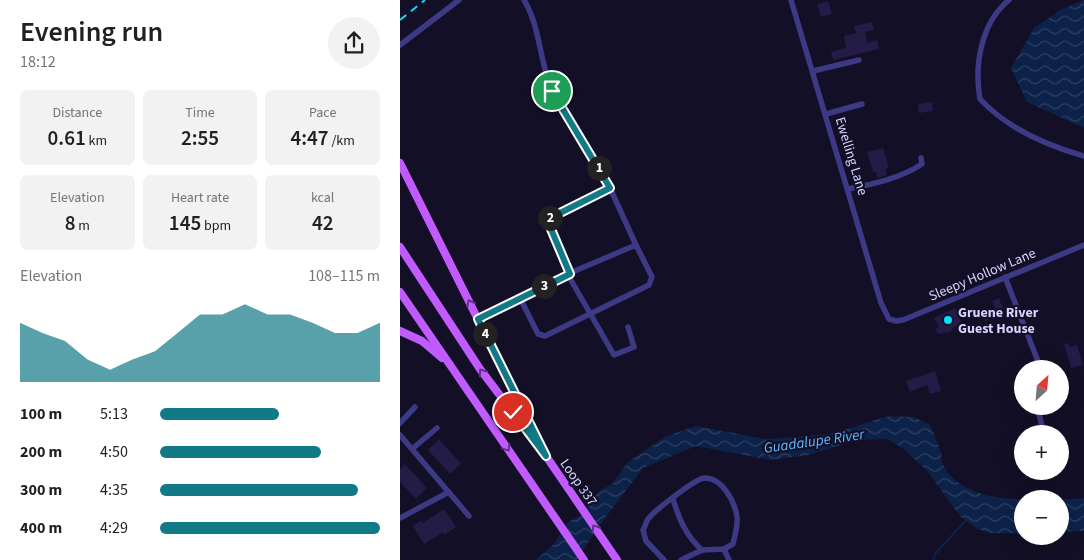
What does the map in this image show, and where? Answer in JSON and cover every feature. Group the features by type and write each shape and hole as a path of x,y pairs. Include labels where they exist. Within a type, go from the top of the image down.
{"main road":[{"path":"400,163 546,456"},
{"name":"Loop 337","path":"400,247 480,369 574,495 617,560"},
{"path":"400,292 584,560"},
{"path":"400,331 422,341 450,364"}],"street":[{"path":"400,45 459,0"},
{"path":"520,298 538,334 548,336 650,283 652,276 610,188 552,91 541,57 536,30 524,0"},
{"name":"Ewelling Lane","path":"792,0 882,303 889,319"},
{"path":"1009,0 1002,6 988,26 982,45 978,60 980,100 1018,128 1038,139 1084,156"},
{"path":"813,71 859,60"},
{"path":"826,114 862,104"},
{"path":"848,188 888,180 922,164 921,158"},
{"path":"610,188 552,217 548,222 569,274 614,355 634,347 628,327"},
{"path":"478,319 569,274 636,244"},
{"name":"Sleepy Hollow Lane","path":"889,319 903,320 1084,245"},
{"path":"1005,277 1037,360"},
{"path":"400,423 414,407"},
{"path":"412,449 437,428"},
{"path":"400,435 469,516"},
{"path":"664,560 646,541 643,530 648,518 694,482 704,478 714,480 725,489 737,516 733,544 724,549 702,550 681,560"},
{"path":"400,518 449,492"},
{"path":"673,499 679,518 691,540 702,550"},
{"path":"724,549 729,560"}],"water":[{"path":"1084,0 1084,128 1027,102 1011,68 1034,28 1062,9"},
{"name":"Guadalupe River","path":"889,416 914,417 930,425 941,452 942,462 956,481 976,492 1000,498 1014,499 1014,533 990,533 977,529 960,516 928,472 904,449 887,439 857,440 809,455 770,460 696,446 643,468 594,533 577,560 536,560 554,544 567,523 582,514 599,491 612,484 627,463 664,437 696,426 765,439 830,434"},
{"path":"1084,498 1084,531 1069,532 1069,499"}],"building":[{"path":"828,1 832,14 821,17 817,4"},
{"path":"872,22 874,30 865,32 867,43 877,40 879,49 833,60 831,52 846,48 844,36 856,33 854,26"},
{"path":"932,102 933,111 919,113 918,104"},
{"path":"883,148 889,168 885,169 887,175 877,178 876,172 873,172 867,152"},
{"path":"999,298 1005,314 985,321 982,313 995,308 992,301"},
{"name":"Gruene River Guest House","path":"955,308 962,323 950,332 938,334 935,329 939,327 934,318"},
{"path":"1069,343 1070,347 1077,345 1083,365 1071,368 1064,344"},
{"path":"935,371 941,391 930,394 927,385 910,392 906,381"},
{"path":"439,439 461,464 450,474 428,450"},
{"path":"405,464 427,488 416,499 400,482 400,469"},
{"path":"444,509 456,527 444,535 443,532 424,544 413,526 422,520 423,523"}],"waterway":[{"path":"934,560 935,554 967,519"}],"railway":[{"path":"400,20 425,0"}],"place":[{"name":"Gruene River Guest House","path":"948,320"}],"route":[{"path":"513,412 546,456 478,319 570,274 548,222 552,217 610,188 552,91"}]}
